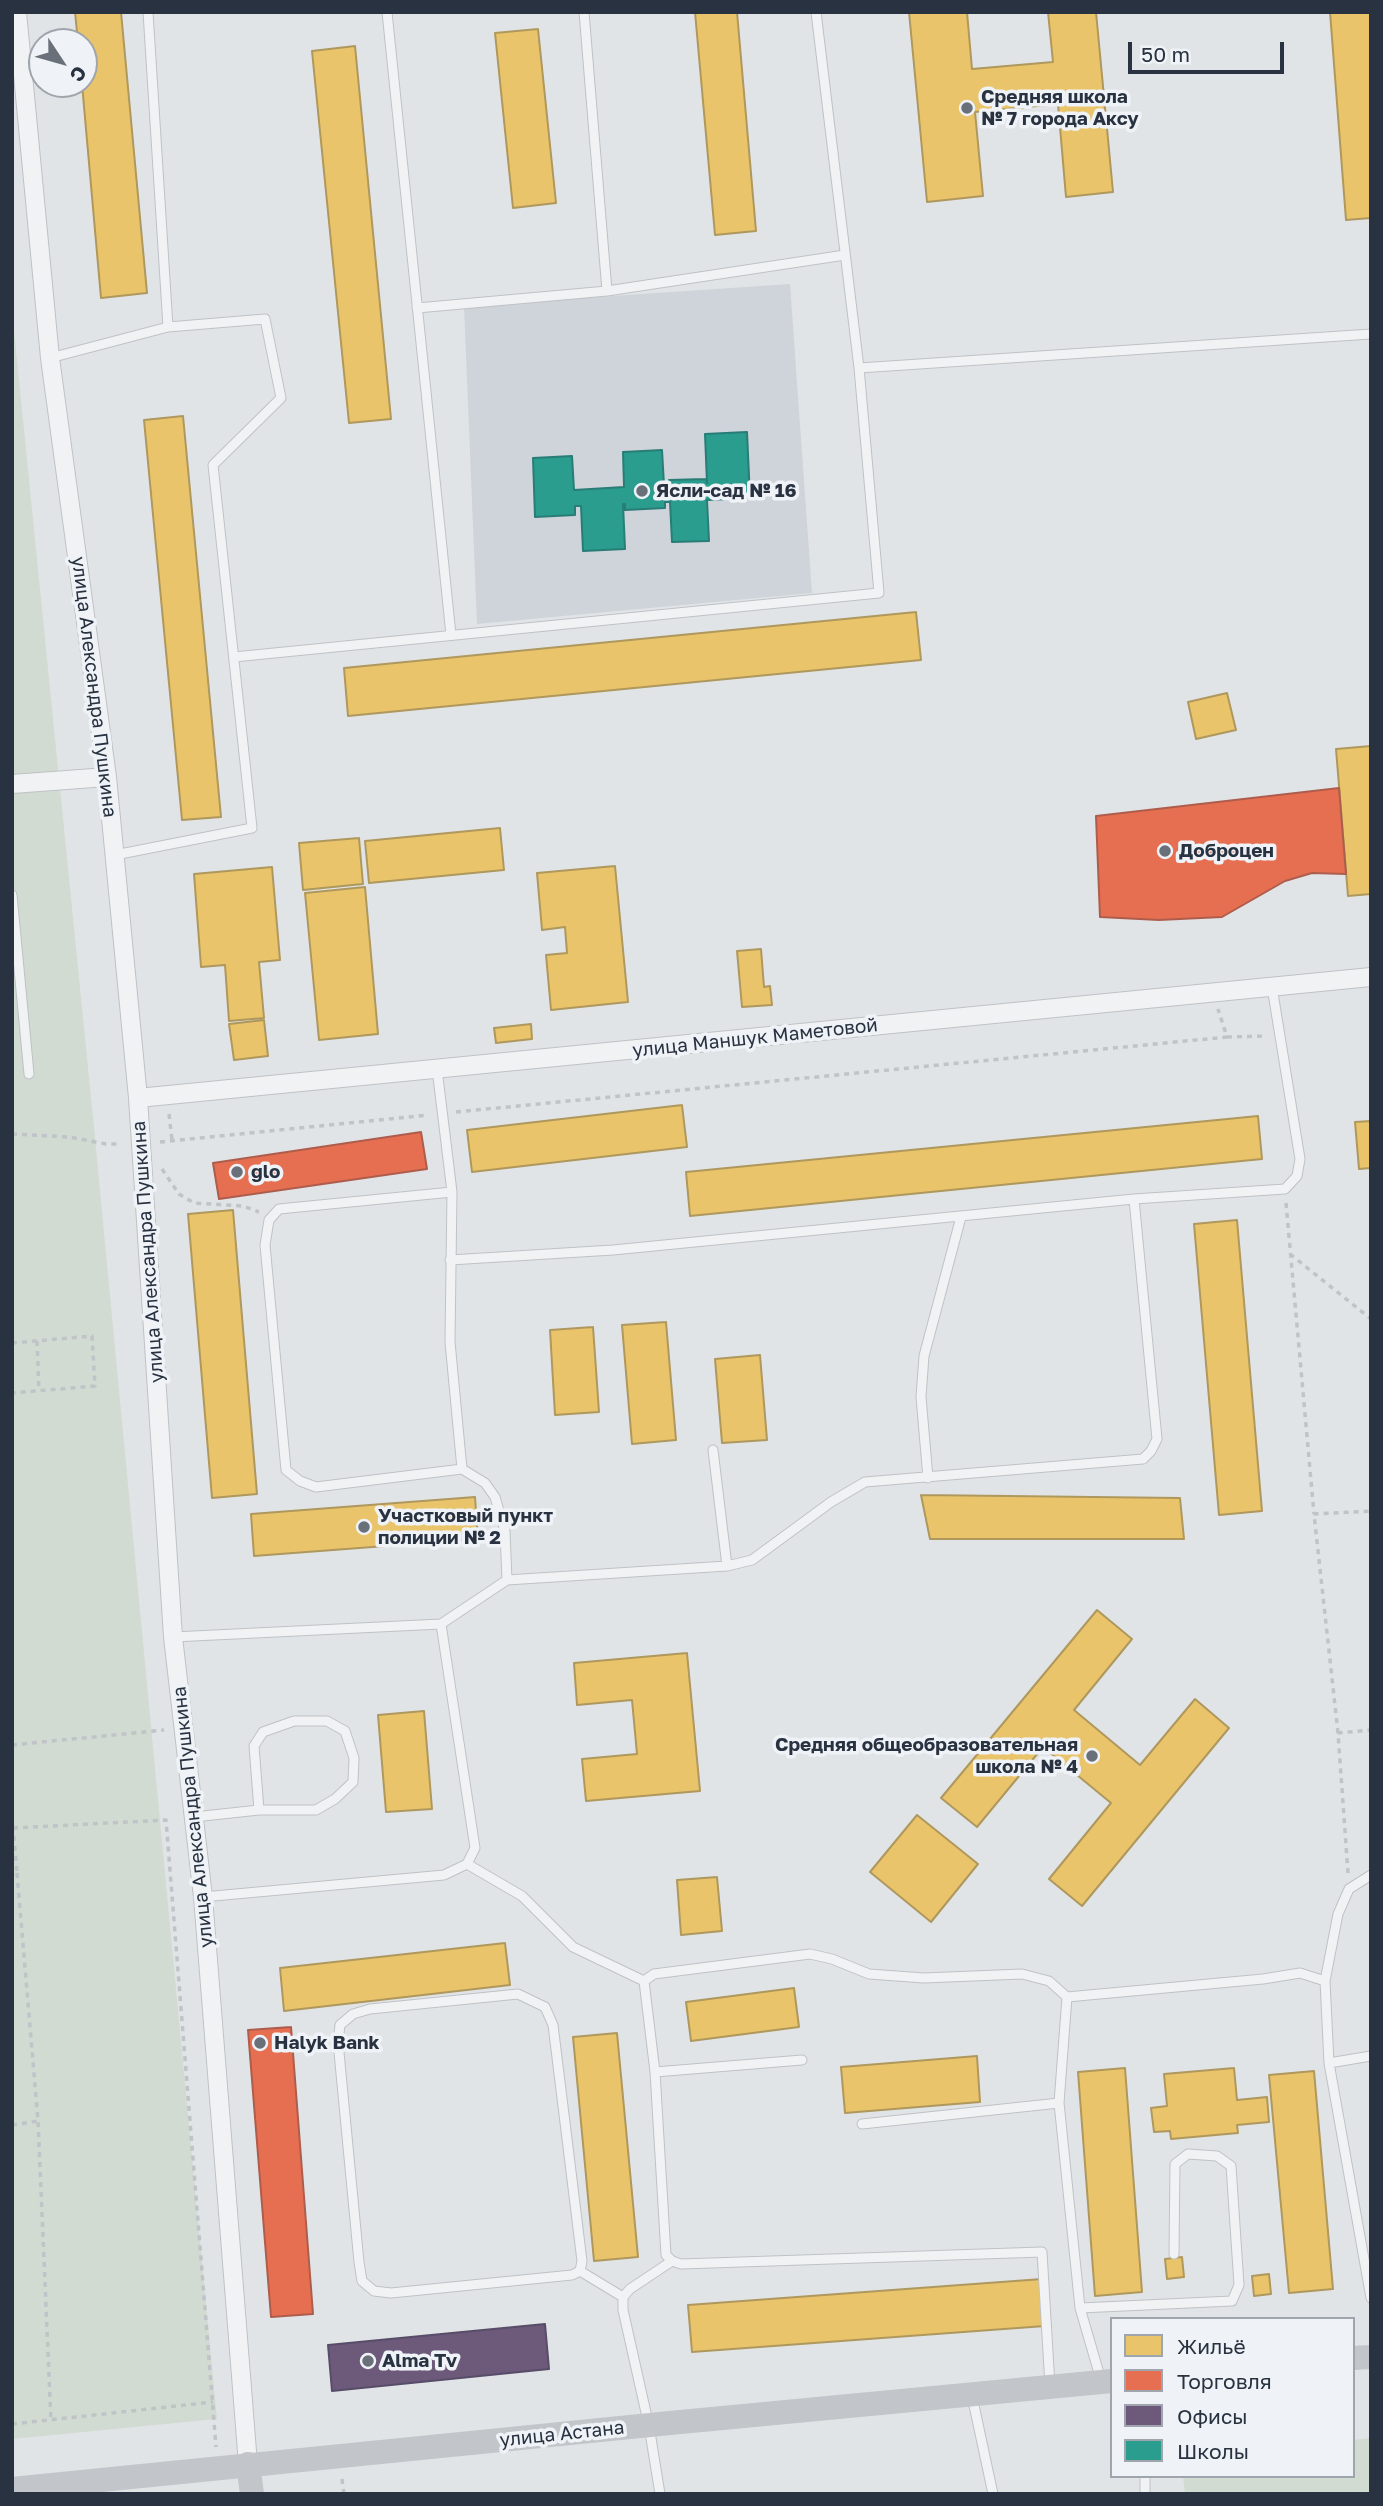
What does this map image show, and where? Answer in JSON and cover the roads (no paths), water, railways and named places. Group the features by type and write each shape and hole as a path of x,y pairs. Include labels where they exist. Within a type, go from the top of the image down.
{"street":[{"name":"улица Александра Пушкина","path":"17,12 50,358 107,777 138,1098 145,1143 173,1637 203,1897 252,2494"},
{"path":"12,784 107,777"},
{"name":"улица Маншук Маметовой","path":"138,1098 1371,977"},
{"name":"улица Астана","path":"12,2489 141,2480 248,2464 1107,2382"}],"lane":[{"path":"148,12 168,327"},
{"path":"387,12 451,635"},
{"path":"584,12 607,291"},
{"path":"234,657 879,593 859,368 816,12"},
{"path":"417,308 607,291 845,255"},
{"path":"50,358 168,327 265,319 281,398 213,466 252,828 115,855"},
{"path":"859,368 1371,334"},
{"path":"12,895 29,1074"},
{"path":"450,1260 613,1250 1134,1199 1285,1189 1297,1175 1300,1159 1272,987"},
{"path":"437,1069 452,1192 450,1342 463,1469"},
{"path":"452,1192 279,1209 269,1220 265,1245 286,1470 300,1481 316,1487 463,1469 485,1483 495,1497 505,1531 507,1580"},
{"path":"173,1637 441,1624 507,1580 727,1566 752,1560 831,1502 865,1482 1143,1459 1157,1439 1134,1199"},
{"path":"928,1478 921,1397 924,1356 961,1217"},
{"path":"713,1450 727,1566"},
{"path":"203,1897 444,1875 467,1864 475,1848 441,1624"},
{"path":"194,1817 259,1810 316,1810 335,1799 353,1782 354,1758 345,1731 327,1721 294,1721 263,1732 254,1746 259,1810"},
{"path":"467,1864 522,1896 573,1947 645,1981"},
{"path":"1371,1875 1349,1889 1338,1913 1325,1981 1329,2063 1371,2298"},
{"path":"645,1981 654,1974 810,1954 832,1959 869,1974 924,1978 1022,1974 1049,1981 1067,1997 1263,1979 1300,1973 1325,1981"},
{"path":"645,1981 655,2073 666,2255 681,2264 1042,2252 1050,2388"},
{"path":"517,1994 545,2007 553,2025 582,2260 580,2271 572,2275 391,2293 374,2291 362,2281 338,2042 340,2025 353,2014 370,2008 517,1994"},
{"path":"1067,1997 1059,2104 1080,2308 1107,2382"},
{"path":"1329,2063 1371,2056"},
{"path":"655,2073 802,2060"},
{"path":"862,2124 1059,2104"},
{"path":"1080,2308 1231,2301 1239,2286 1231,2166 1217,2155 1188,2154 1175,2164 1174,2254"},
{"path":"660,2494 649,2426 623,2310 623,2297 630,2289 672,2261"},
{"path":"580,2271 623,2297"},
{"path":"971,2395 993,2494"}],"place":[{"name":"Средняя школа № 7 города Аксу","path":"967,108"},
{"name":"Ясли-сад № 16","path":"642,491"},
{"name":"Доброцен","path":"1165,851"},
{"name":"glo","path":"237,1172"},
{"name":"Участковый пункт полиции № 2","path":"364,1527"},
{"name":"Средняя общеобразовательная школа № 4","path":"1092,1756"},
{"name":"Halyk Bank","path":"260,2043"},
{"name":"Alma Tv","path":"368,2361"}]}
